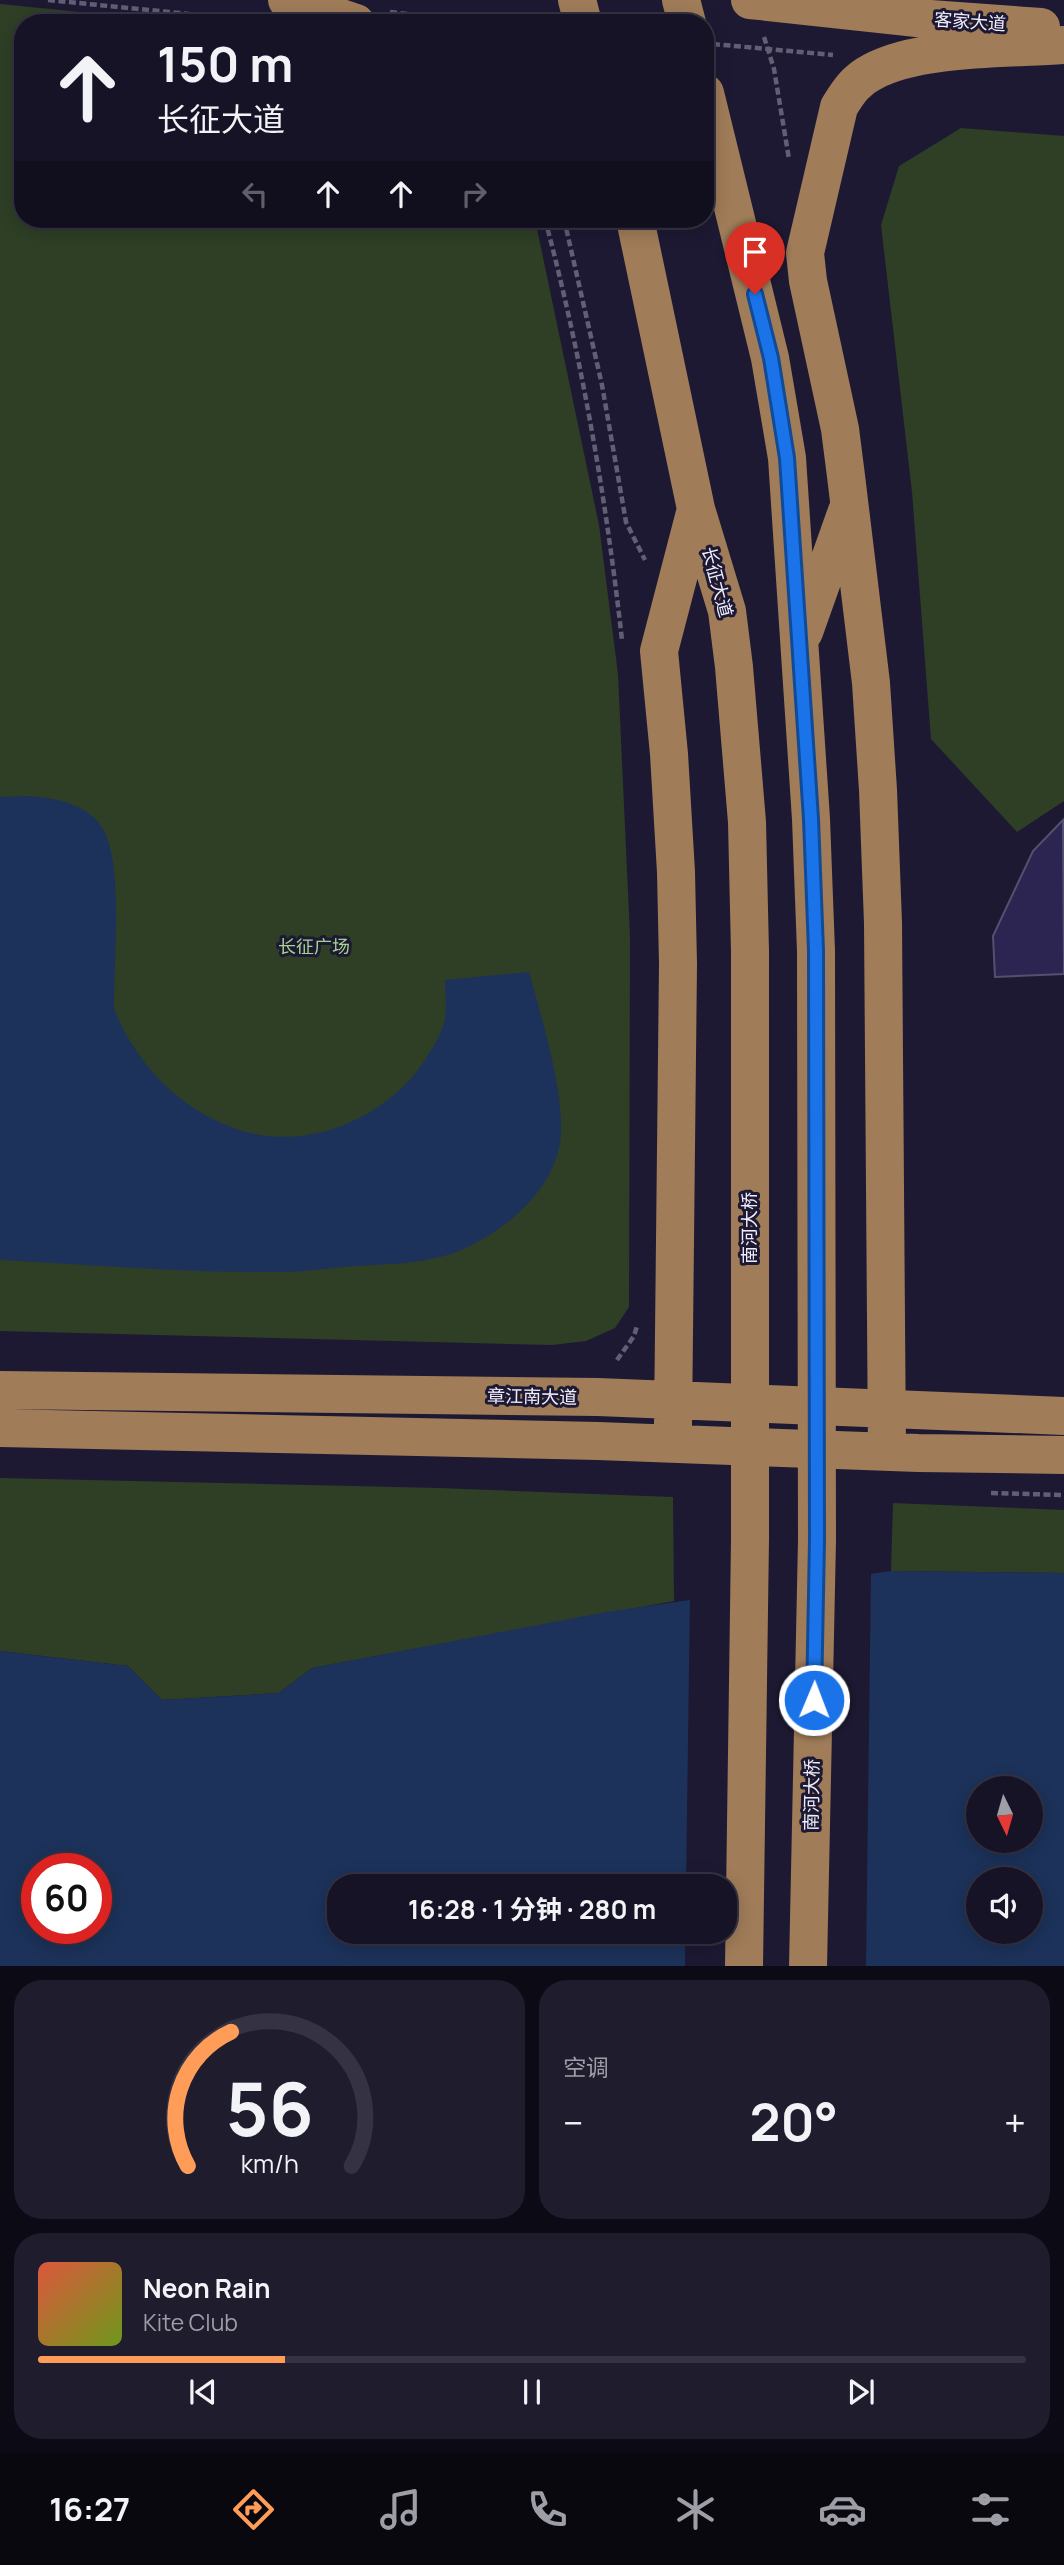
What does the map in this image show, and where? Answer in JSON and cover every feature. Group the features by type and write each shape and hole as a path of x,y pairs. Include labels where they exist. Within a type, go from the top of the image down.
{"main road":[{"path":"287,0 329,14"},
{"name":"客家大道","path":"750,0 917,18 1064,29"},
{"path":"887,1452 882,855 871,683 840,429 808,281 805,253 839,107 852,86 884,66 923,57 1064,46"},
{"path":"714,129 771,358 787,458 798,648"},
{"name":"长征大道","path":"637,228 696,509 727,611 747,822 750,952"},
{"path":"755,294 830,381"},
{"path":"798,648 849,505"},
{"path":"672,1443 677,886 669,754 659,651 696,509"},
{"name":"南河大桥","path":"798,648 811,819 816,951 817,1540 808,1966"},
{"name":"南河大桥","path":"744,1966 750,1539 750,952"},
{"name":"章江南大道","path":"0,1390 598,1397 1064,1416"},
{"path":"0,1428 1064,1455"}],"path":[{"path":"48,0 189,14"},
{"path":"547,228 565,295 586,396 608,520 622,641"},
{"path":"618,1360 634,1336 640,1315"},
{"path":"986,1493 1064,1495"}],"green space":[{"name":"长征广场","path":"0,4 100,14 14,14 14,228 537,228 599,525 618,674 630,936 629,1307 615,1328 586,1341 552,1345 0,1331"},
{"path":"961,128 1064,136 1064,801 1017,832 931,739 912,492 881,225 899,166"},
{"path":"0,1478 440,1488 673,1497 674,1601 312,1668 279,1693 162,1700 128,1666 0,1651"},
{"path":"893,1503 1064,1510 1064,1573 891,1571"}],"water":[{"path":"29,796 71,804 90,814 104,831 110,848 116,893 114,1009 134,1048 160,1080 192,1107 231,1127 259,1135 288,1137 344,1125 370,1112 393,1096 414,1075 435,1044 445,1018 445,980 529,972 552,1058 561,1125 555,1161 536,1194 523,1209 492,1234 459,1251 434,1259 407,1263 246,1272 0,1260 0,797"},
{"path":"891,1571 1064,1573 1064,1966 0,1966 0,1651 128,1666 162,1700 279,1693 312,1668 606,1612"}],"pier":[{"path":"871,1570 866,1966 685,1966 685,1944 737,1944 737,1874 686,1874 690,1596"}],"building":[{"path":"1063,820 1064,974 995,977 993,936 1033,851"}],"route":[{"path":"755,294 771,358 787,458 811,819 816,951 817,1540 814,1700"}]}
